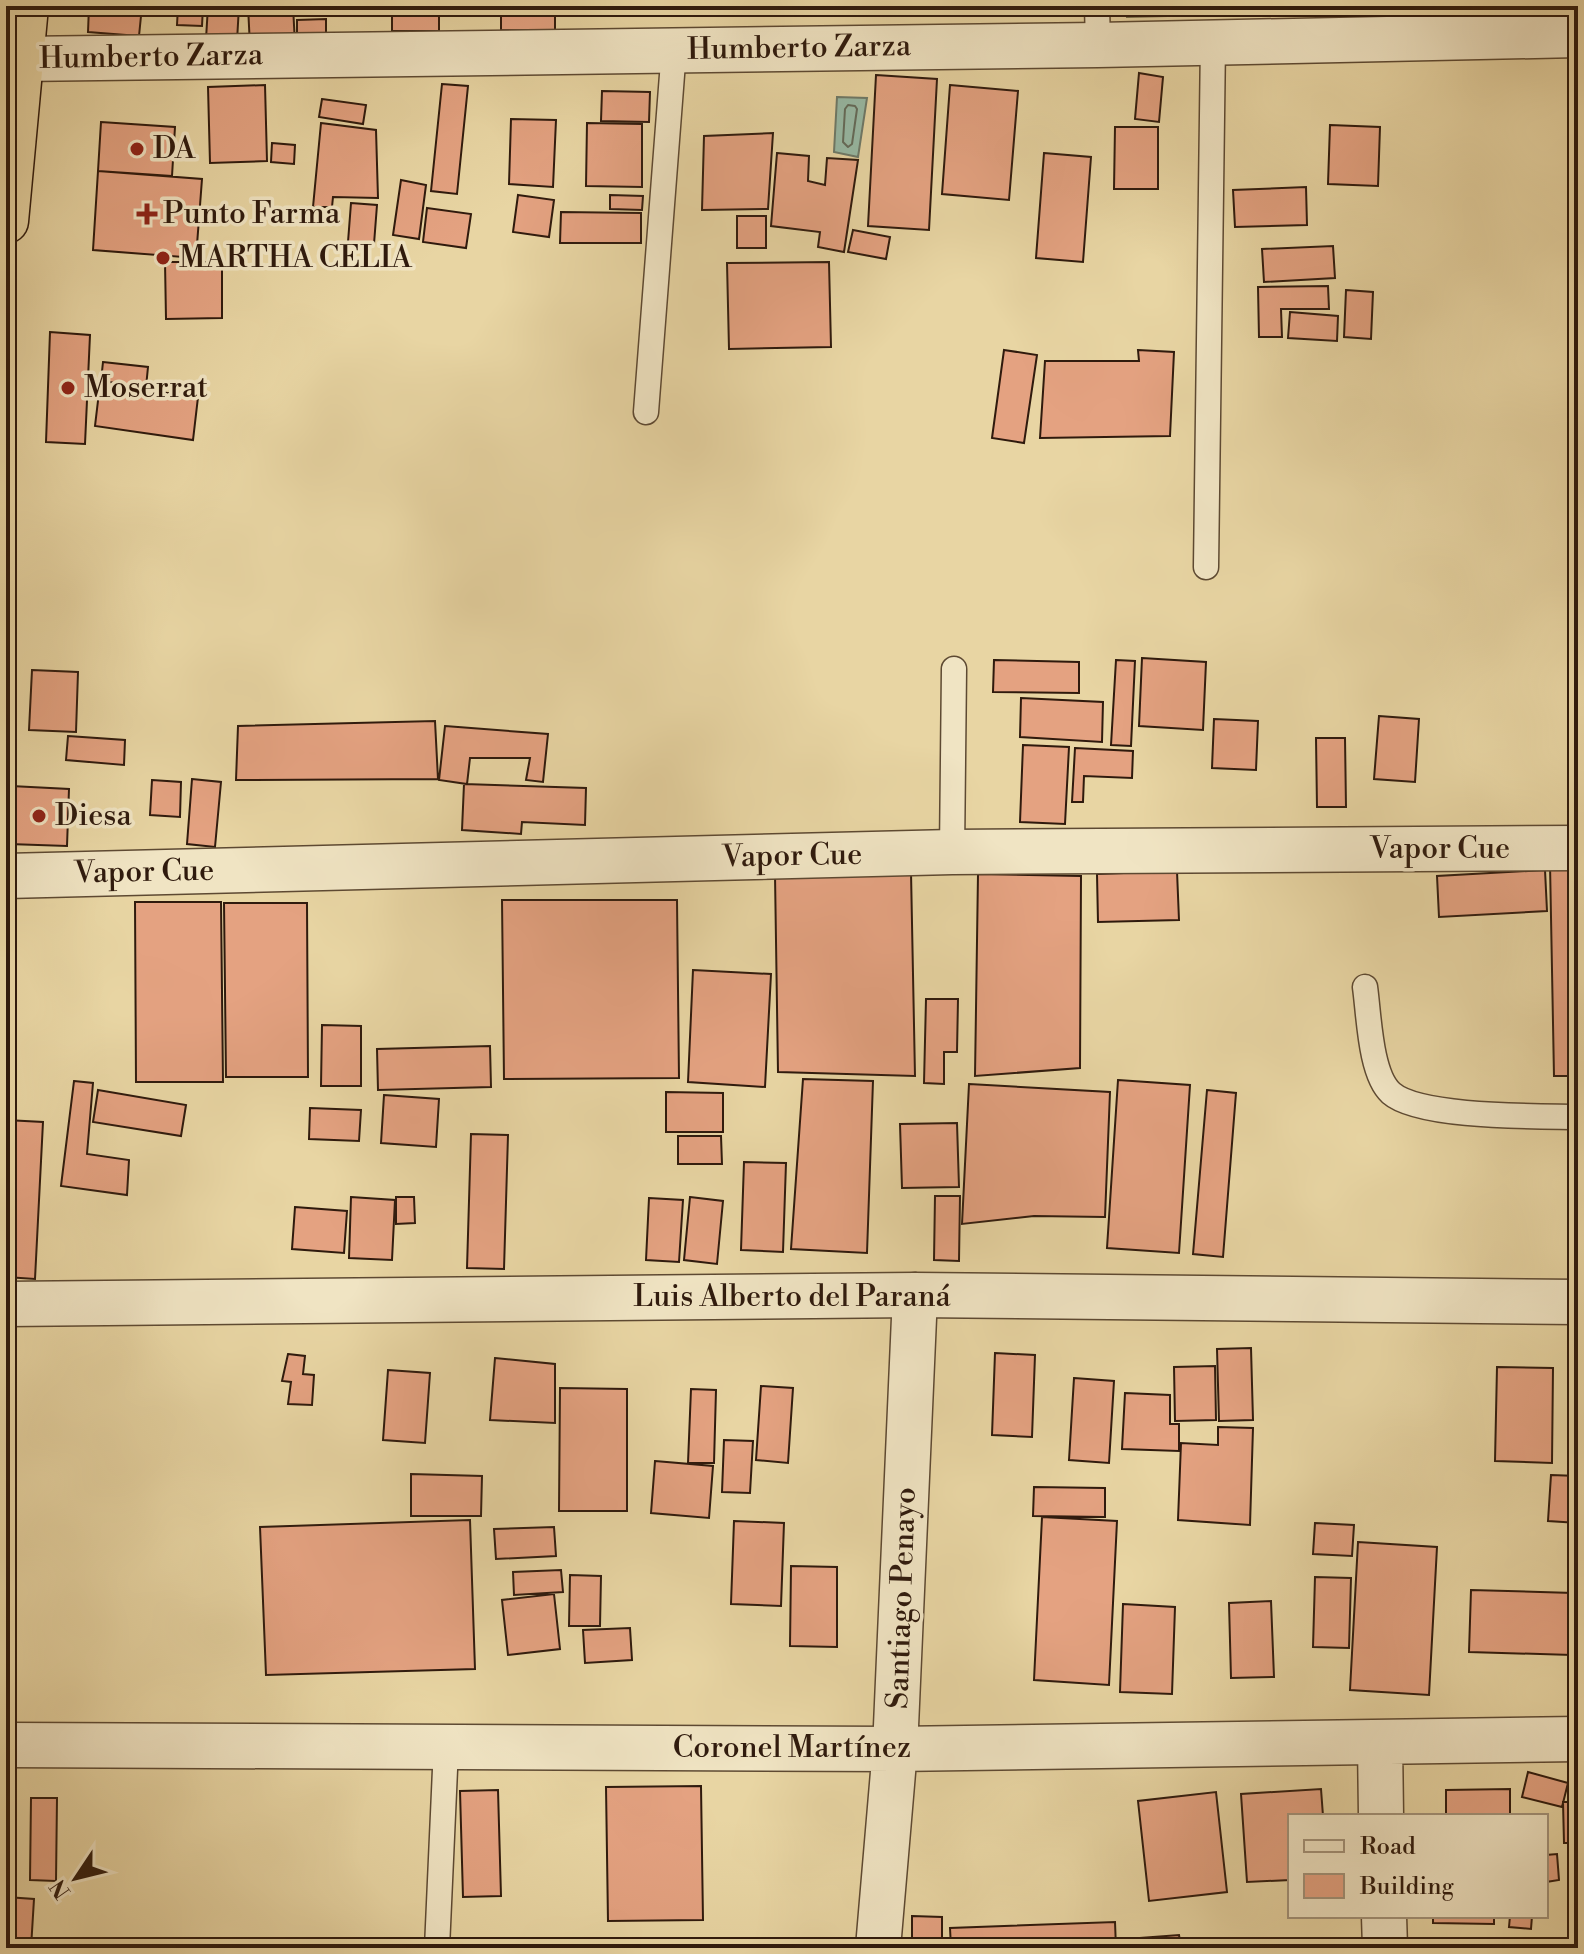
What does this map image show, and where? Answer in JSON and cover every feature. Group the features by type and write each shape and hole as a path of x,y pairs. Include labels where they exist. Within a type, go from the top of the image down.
{"highway":[{"path":"6,221 26,6"}],"street":[{"name":"Humberto Zarza","path":"20,59 674,49 1097,25 1213,41 1578,35"},
{"name":"Vapor Cue","path":"6,876 952,852 1578,848"},
{"name":"Luis Alberto del Paraná","path":"6,1304 915,1295 1578,1302"},
{"name":"Santiago Penayo","path":"878,1948 895,1749 915,1295"},
{"name":"Coronel Martínez","path":"6,1745 895,1749 1578,1739"},
{"path":"1380,1742 1381,1814"},
{"path":"1384,1918 1385,1948"}],"lane":[{"path":"1206,567 1213,41"},
{"path":"646,412 674,49"},
{"path":"952,852 954,669"},
{"path":"1365,987 1376,1066 1389,1092 1408,1103 1435,1108 1578,1117"},
{"path":"437,1948 446,1747"}],"green space":[{"path":"1127,6 1578,6 1127,17"}],"water":[{"path":"837,97 867,98 858,157 834,152"}],"building":[{"path":"89,6 142,6 139,36 88,32"},
{"path":"178,6 203,6 202,26 177,25"},
{"path":"208,6 239,6 237,41 206,39"},
{"path":"248,6 293,6 295,44 250,46"},
{"path":"296,6 322,6 322,13 296,14"},
{"path":"392,6 439,6 439,31 392,31"},
{"path":"501,6 555,6 555,31 501,30"},
{"path":"326,19 326,44 297,45 297,20"},
{"path":"1139,73 1163,77 1159,122 1135,119"},
{"path":"876,75 937,79 929,230 868,226"},
{"path":"442,84 468,86 457,194 431,191"},
{"path":"265,85 267,161 210,163 208,87"},
{"path":"950,85 1018,91 1009,200 942,194"},
{"path":"602,91 650,92 649,122 601,121"},
{"path":"322,99 366,105 363,124 319,117"},
{"path":"511,119 556,120 553,187 509,184"},
{"name":"DA","path":"101,122 175,127 172,176 98,171"},
{"path":"321,123 376,130 378,198 333,197 332,207 313,207"},
{"path":"587,123 642,124 642,187 586,186"},
{"path":"1330,125 1380,127 1378,186 1328,184"},
{"path":"1115,127 1158,127 1158,189 1114,189"},
{"path":"773,133 768,209 702,210 704,136"},
{"path":"272,143 295,145 294,164 271,162"},
{"path":"777,153 809,156 808,181 825,185 827,158 858,160 844,252 818,247 820,232 771,226"},
{"path":"1044,153 1091,157 1083,262 1036,258"},
{"name":"Punto Farma","path":"98,171 202,179 196,258 93,250"},
{"path":"401,180 426,185 419,239 393,235"},
{"path":"1306,187 1307,225 1235,227 1233,190"},
{"path":"518,195 554,200 549,237 513,232"},
{"path":"610,195 643,196 642,210 610,209"},
{"path":"351,203 377,205 374,244 348,242"},
{"path":"427,208 471,214 466,248 423,242"},
{"path":"561,212 641,213 641,243 560,243"},
{"path":"737,216 766,216 766,248 737,248"},
{"path":"853,230 890,237 886,259 848,252"},
{"path":"1333,246 1335,278 1264,282 1262,249"},
{"path":"165,262 222,262 222,318 166,319"},
{"path":"829,262 831,347 729,349 727,263"},
{"path":"1328,286 1329,309 1281,309 1282,337 1259,337 1258,287"},
{"path":"1346,290 1373,292 1371,339 1344,337"},
{"path":"1290,312 1338,316 1337,341 1288,338"},
{"name":"Moserrat","path":"50,332 90,335 85,444 46,442"},
{"path":"1004,350 1037,355 1024,443 992,438"},
{"path":"1138,350 1174,352 1170,436 1040,438 1045,361 1139,361"},
{"path":"103,362 148,367 146,387 101,381"},
{"path":"100,384 198,397 193,440 95,426"},
{"path":"1142,658 1206,662 1203,730 1139,726"},
{"path":"994,660 1079,662 1079,693 993,692"},
{"path":"1116,660 1135,661 1131,746 1111,745"},
{"path":"32,670 78,672 76,732 29,730"},
{"path":"1021,698 1103,702 1102,742 1020,737"},
{"path":"1379,716 1419,719 1415,782 1374,779"},
{"path":"1214,719 1258,721 1256,770 1212,768"},
{"path":"435,721 438,779 236,780 238,726"},
{"path":"445,726 548,734 543,782 526,780 530,758 470,758 467,784 439,780"},
{"path":"68,736 125,740 124,765 66,760"},
{"path":"1316,738 1345,738 1346,807 1317,807"},
{"path":"1023,745 1069,747 1065,824 1020,822"},
{"path":"1075,748 1133,751 1132,778 1084,776 1083,802 1072,802"},
{"path":"192,779 221,782 215,847 187,844"},
{"path":"152,780 181,782 180,817 150,815"},
{"path":"464,784 586,788 585,825 522,822 521,834 462,830"},
{"name":"Diesa","path":"11,786 69,789 67,846 9,844"},
{"path":"1550,864 1578,864 1578,1076 1554,1076"},
{"path":"1545,870 1547,911 1439,917 1437,876"},
{"path":"1177,871 1179,920 1098,922 1097,874"},
{"path":"911,872 915,1076 778,1072 775,875"},
{"path":"978,874 1081,876 1080,1068 975,1076"},
{"path":"502,900 677,900 679,1078 504,1079"},
{"path":"135,902 221,902 223,1082 136,1082"},
{"path":"224,903 307,903 308,1077 226,1077"},
{"path":"693,970 771,974 765,1087 688,1082"},
{"path":"926,999 958,999 957,1052 944,1052 944,1084 924,1083"},
{"path":"322,1025 361,1026 361,1086 321,1086"},
{"path":"490,1046 491,1087 378,1090 377,1049"},
{"path":"803,1079 873,1081 867,1253 791,1249"},
{"path":"1118,1080 1190,1085 1179,1253 1107,1248"},
{"path":"74,1081 93,1083 87,1154 129,1160 127,1195 61,1186"},
{"path":"969,1084 1110,1092 1105,1217 1034,1216 962,1224"},
{"path":"98,1090 186,1105 181,1136 93,1122"},
{"path":"1207,1090 1236,1093 1223,1257 1193,1254"},
{"path":"666,1092 723,1093 723,1132 666,1132"},
{"path":"384,1095 439,1099 436,1147 381,1143"},
{"path":"310,1108 361,1110 359,1141 309,1139"},
{"path":"6,1120 43,1122 35,1279 6,1277"},
{"path":"957,1123 959,1187 902,1188 900,1124"},
{"path":"471,1134 508,1135 504,1269 467,1268"},
{"path":"678,1136 721,1136 722,1164 678,1164"},
{"path":"744,1162 786,1163 783,1252 741,1250"},
{"path":"935,1196 960,1196 959,1261 934,1260"},
{"path":"351,1197 395,1200 392,1260 349,1258"},
{"path":"396,1197 414,1197 415,1223 396,1224"},
{"path":"690,1197 723,1201 717,1264 684,1260"},
{"path":"649,1198 683,1200 679,1262 646,1260"},
{"path":"295,1207 347,1211 344,1253 292,1249"},
{"path":"1251,1348 1253,1420 1219,1421 1217,1349"},
{"path":"995,1353 1035,1355 1032,1437 992,1435"},
{"path":"288,1354 305,1356 303,1374 314,1375 312,1405 288,1404 291,1382 282,1381"},
{"path":"495,1358 555,1364 555,1423 490,1420"},
{"path":"1215,1366 1216,1420 1175,1421 1174,1367"},
{"path":"1497,1367 1553,1368 1552,1463 1495,1461"},
{"path":"388,1370 430,1373 425,1443 383,1440"},
{"path":"1074,1378 1114,1381 1109,1463 1069,1460"},
{"path":"761,1386 793,1388 788,1463 756,1460"},
{"path":"560,1388 627,1389 627,1511 559,1511"},
{"path":"691,1389 716,1390 714,1463 688,1463"},
{"path":"1125,1393 1170,1395 1170,1424 1179,1424 1179,1451 1122,1449"},
{"path":"1218,1427 1253,1428 1250,1525 1178,1520 1181,1443 1218,1445"},
{"path":"724,1440 753,1441 750,1493 722,1492"},
{"path":"655,1461 713,1466 709,1518 651,1513"},
{"path":"411,1474 482,1476 481,1516 411,1516"},
{"path":"1551,1475 1578,1476 1578,1523 1548,1521"},
{"path":"1034,1487 1105,1488 1105,1517 1033,1516"},
{"path":"1042,1517 1117,1521 1109,1685 1034,1680"},
{"path":"470,1520 475,1669 266,1675 260,1527"},
{"path":"734,1521 784,1523 781,1606 731,1604"},
{"path":"1315,1523 1354,1525 1352,1556 1313,1554"},
{"path":"554,1527 556,1556 496,1559 494,1529"},
{"path":"1358,1542 1437,1547 1429,1695 1350,1690"},
{"path":"791,1566 837,1567 837,1647 790,1646"},
{"path":"561,1570 563,1592 514,1595 513,1572"},
{"path":"570,1575 601,1576 600,1626 569,1626"},
{"path":"1315,1577 1351,1578 1349,1648 1313,1647"},
{"path":"1471,1590 1573,1593 1572,1655 1469,1652"},
{"path":"554,1594 560,1649 508,1655 502,1600"},
{"path":"1271,1601 1274,1677 1231,1678 1229,1603"},
{"path":"1123,1604 1175,1607 1172,1694 1120,1692"},
{"path":"630,1628 632,1660 585,1663 583,1630"},
{"path":"1528,1772 1568,1783 1562,1807 1522,1797"},
{"path":"701,1786 703,1920 608,1921 606,1787"},
{"path":"1321,1789 1323,1814 1288,1814 1288,1880 1247,1882 1241,1794"},
{"path":"1510,1789 1510,1814 1446,1814 1446,1790"},
{"path":"498,1790 501,1896 463,1897 460,1791"},
{"path":"1216,1792 1227,1892 1149,1901 1138,1801"},
{"path":"31,1798 57,1798 56,1881 30,1880"},
{"path":"1563,1802 1578,1802 1578,1843 1564,1843"},
{"path":"1557,1854 1559,1880 1548,1882 1548,1855"},
{"path":"6,1897 34,1899 31,1948 6,1948"},
{"path":"912,1916 942,1917 942,1948 912,1948"},
{"path":"1433,1918 1494,1918 1494,1924 1433,1923"},
{"path":"1510,1918 1532,1918 1531,1929 1509,1927"},
{"path":"1115,1922 1116,1948 951,1948 950,1928"},
{"path":"1179,1935 1181,1948 1127,1948 1127,1939"},
{"path":"1560,1941 1578,1941 1578,1948 1560,1948"}],"place":[{"name":"DA","path":"137,149"},
{"name":"Punto Farma","path":"147,214"},
{"name":"MARTHA CELIA","path":"163,258"},
{"name":"Moserrat","path":"68,388"},
{"name":"Diesa","path":"39,816"}]}
